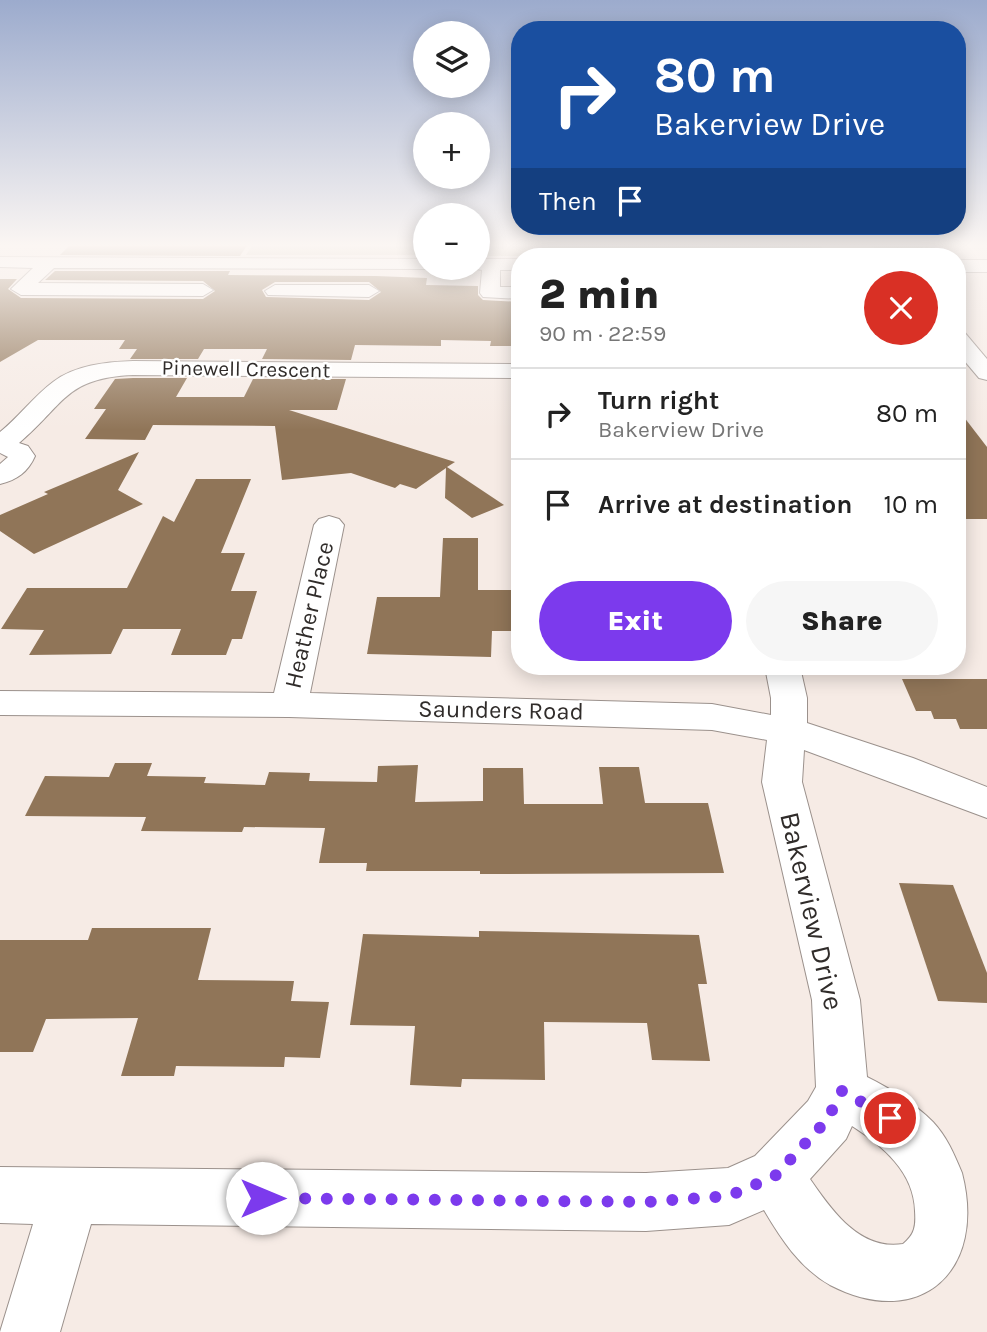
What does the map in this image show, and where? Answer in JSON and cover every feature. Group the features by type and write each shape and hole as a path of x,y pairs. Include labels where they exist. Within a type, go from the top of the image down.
{"street":[{"path":"966,348 987,373"},
{"name":"Pinewell Crescent","path":"0,444 16,434 54,393 69,382 95,371 133,368 511,371"},
{"path":"0,444 22,456 18,465 0,476"},
{"name":"Heather Place","path":"289,705 329,525"},
{"path":"785,675 789,687 790,731"},
{"name":"Saunders Road","path":"0,703 289,705 671,714 734,720 790,731 899,768 987,803"},
{"name":"Bakerview Drive","path":"790,731 782,782 836,1000 842,1091"},
{"path":"0,1195 646,1202 729,1196 775,1176 827,1120 842,1091 890,1118 921,1151 936,1172 944,1203 945,1231 935,1258 915,1273 885,1277 851,1264 804,1223 775,1176"},
{"path":"29,1332 70,1196"}],"building":[{"path":"0,306 511,306 511,346 490,346 491,341 441,340 441,346 355,345 351,360 262,359 267,349 204,349 198,359 130,359 137,349 119,349 125,340 38,340 0,362"},
{"path":"187,378 176,397 244,397 253,379 346,379 337,410 289,410 455,462 447,467 504,505 472,518 445,498 446,468 416,489 400,484 395,488 351,473 282,480 275,426 153,425 145,440 85,439 106,409 94,409 115,379"},
{"path":"966,420 987,447 987,519 966,519"},
{"path":"139,452 118,490 143,504 34,554 0,531 0,515 48,494 44,492"},
{"path":"196,479 251,479 221,553 245,553 231,591 257,591 242,639 232,639 226,655 171,655 181,629 123,629 111,654 29,655 44,630 1,629 27,588 127,588 163,516 174,522"},
{"path":"443,538 478,538 478,590 511,590 511,631 492,631 491,657 367,654 377,597 440,597"},
{"path":"902,679 987,679 987,729 960,729 956,719 934,719 931,711 916,711"},
{"path":"115,763 152,763 147,776 206,777 204,783 265,785 269,772 310,773 309,781 377,782 378,766 418,765 415,802 483,801 483,768 523,768 524,804 603,804 599,767 639,767 645,803 708,803 724,873 480,874 480,871 366,871 367,863 319,863 325,828 244,827 242,832 141,831 146,817 25,816 45,776 109,777"},
{"path":"899,883 953,885 987,973 987,1003 938,1001"},
{"path":"92,928 211,928 198,980 294,981 291,1001 329,1002 320,1058 285,1057 284,1067 176,1066 174,1076 121,1076 138,1018 46,1019 33,1052 0,1052 0,940 88,940"},
{"path":"479,931 699,935 707,984 698,984 710,1061 652,1060 647,1023 544,1022 545,1080 462,1079 461,1087 410,1085 415,1026 350,1025 363,934 479,937"}],"route":[{"path":"262,1198 646,1202 729,1196 775,1176 827,1120 842,1091 890,1118"}]}
